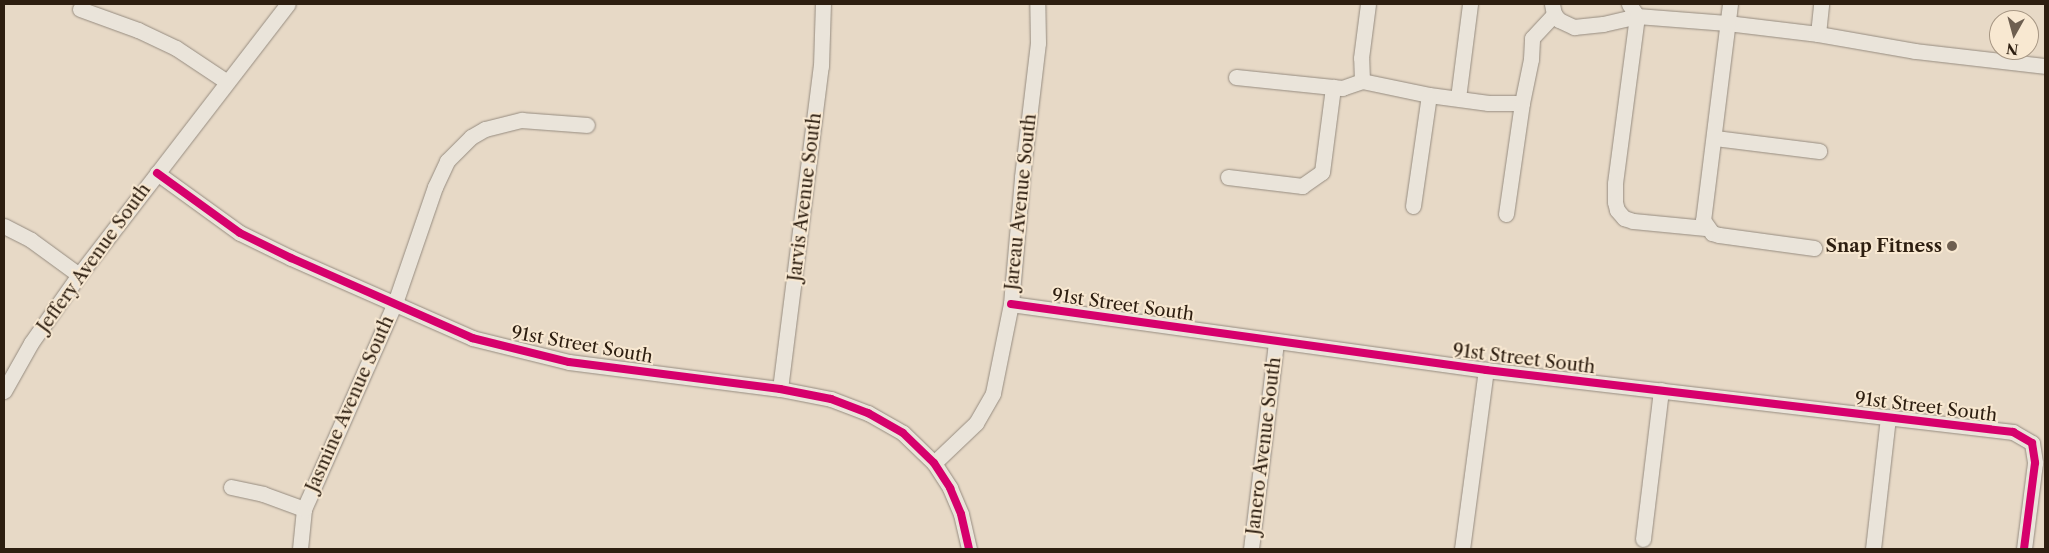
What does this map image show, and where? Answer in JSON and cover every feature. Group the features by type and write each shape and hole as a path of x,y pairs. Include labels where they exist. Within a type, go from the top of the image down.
{"street":[{"name":"Jeffery Avenue South","path":"4,391 31,343 79,275 288,4"},
{"name":"Jarvis Avenue South","path":"780,389 821,66 823,4"},
{"name":"Jareau Avenue South","path":"934,463 976,423 993,393 1011,304 1022,177 1038,43 1037,4"},
{"path":"1362,81 1361,58 1368,4"},
{"path":"1458,98 1470,4"},
{"path":"1706,228 1704,220 1730,4"},
{"path":"1818,34 1821,4"},
{"path":"80,9 138,30 176,48 227,82"},
{"path":"1506,214 1522,103 1531,59 1532,38 1553,9 1559,20 1574,27 1633,10 1818,34 1915,51 2045,66"},
{"path":"1633,10 1615,184 1617,210 1624,218 1632,220 1706,228 1712,233 1719,235 1814,248"},
{"path":"1236,77 1342,88 1362,81 1428,95 1488,103 1522,103"},
{"path":"1228,177 1302,186 1322,172 1333,87"},
{"path":"1413,206 1428,95"},
{"name":"Jasmine Avenue South","path":"300,549 304,509 395,303 435,187 447,161 471,137 485,129 522,120 587,125"},
{"path":"1715,138 1819,151"},
{"name":"91st Street South","path":"157,173 240,233 291,258 472,338 510,349 569,362 780,389 831,399 868,413 903,433 934,463"},
{"path":"4,226 31,240 79,275"},
{"name":"91st Street South","path":"1011,304 1486,370 2013,432 2032,443 2035,463 2024,549"},
{"name":"Janero Avenue South","path":"1252,549 1276,342"},
{"path":"1462,549 1486,370"},
{"path":"1643,539 1661,390"},
{"path":"1873,549 1888,417"},
{"path":"934,463 950,488 961,514 969,549"},
{"name":"Jasmine Avenue South","path":"231,487 263,494 304,509"}],"cycle path":[{"path":"157,173 240,233 291,258 472,338 569,362 780,389 831,399 868,413 903,433 934,463 950,488 961,514 969,549"},
{"path":"1011,304 1486,370 2013,432 2032,443 2035,463 2024,549"}],"place":[{"name":"Snap Fitness","path":"1952,246"}]}
